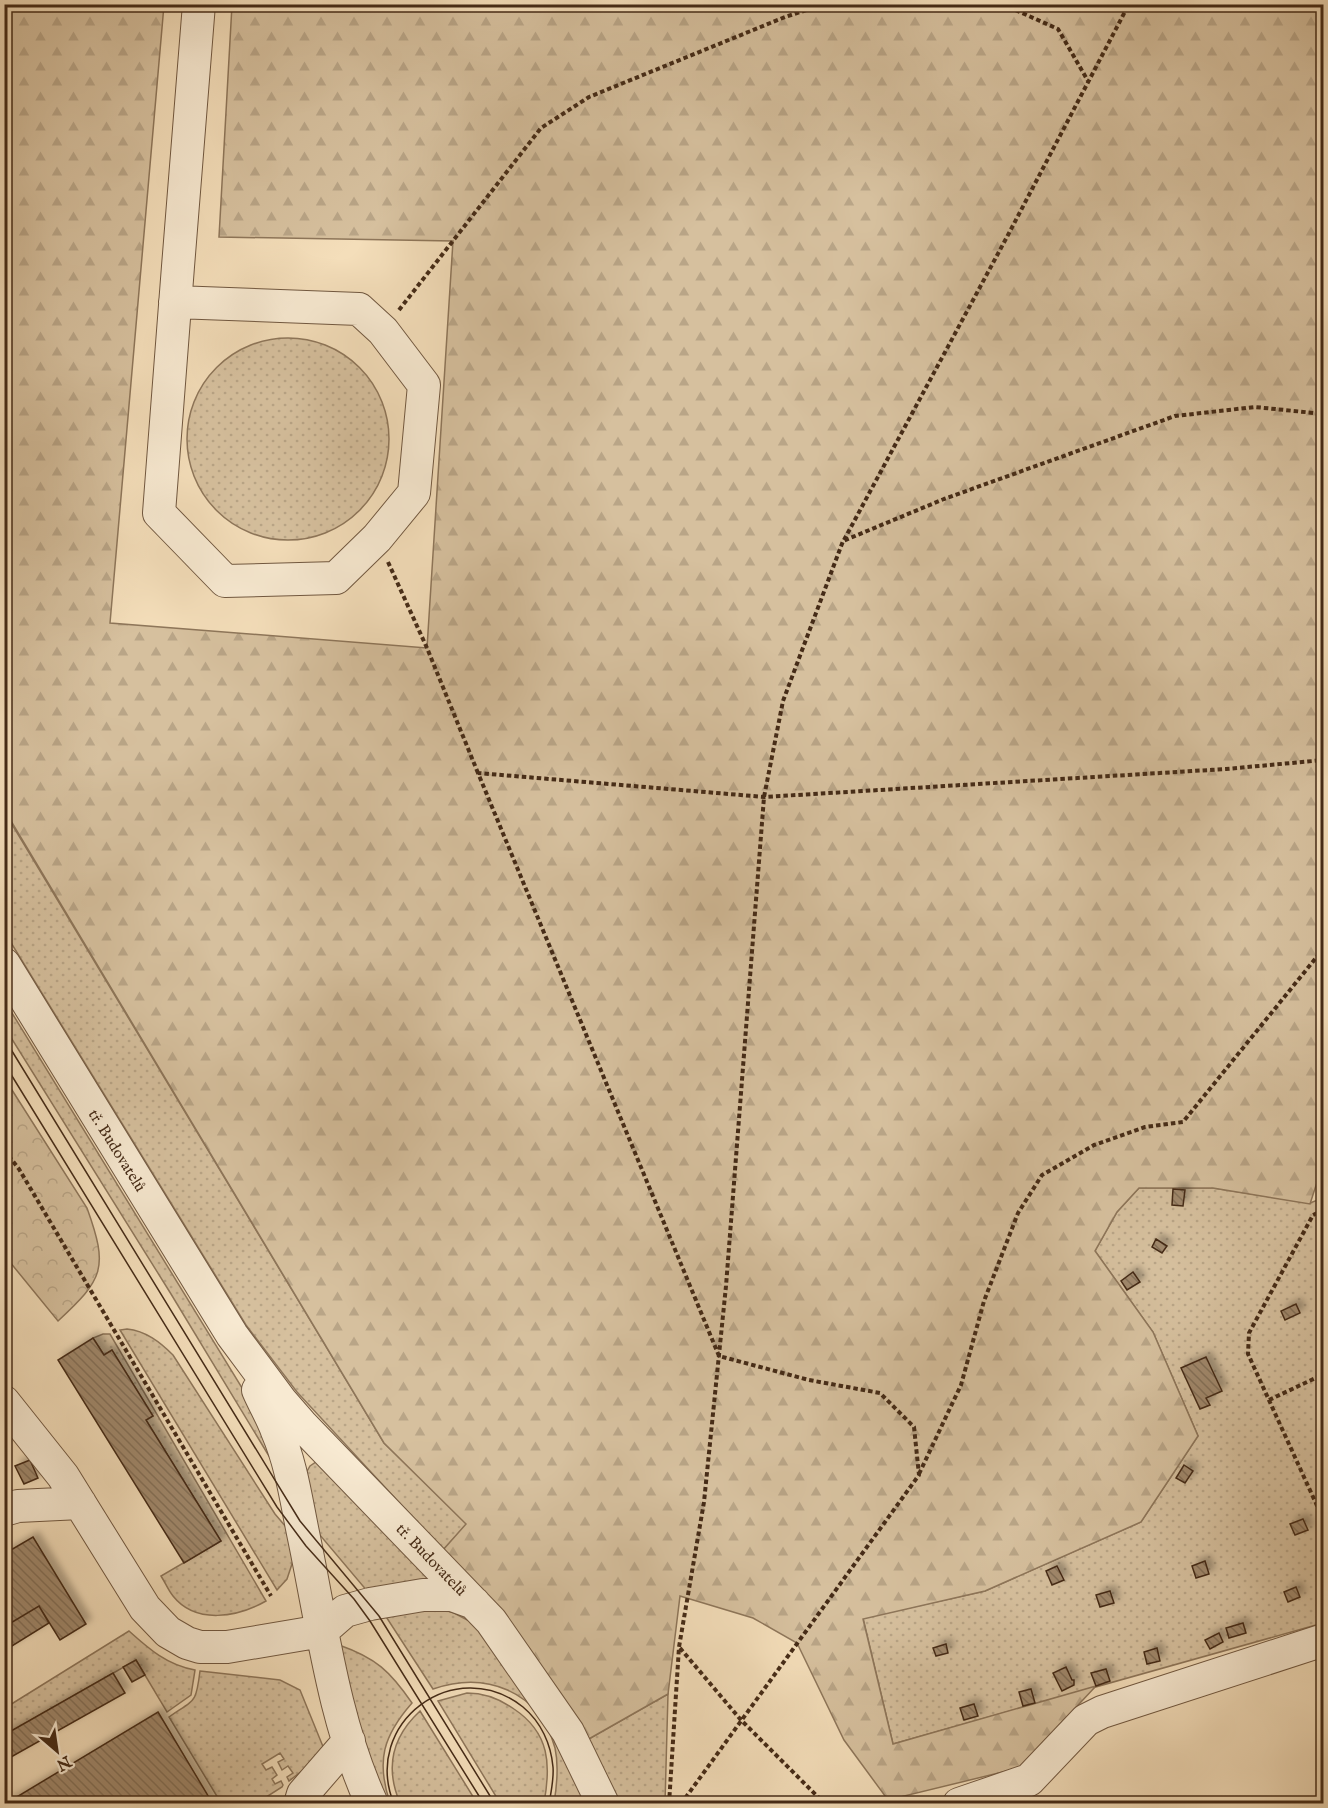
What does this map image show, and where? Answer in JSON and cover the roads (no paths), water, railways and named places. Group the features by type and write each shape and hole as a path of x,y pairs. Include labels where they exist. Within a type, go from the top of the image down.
{"street":[{"path":"175,302 359,309 383,331 424,385 414,493 377,538 336,578 225,581 159,513 175,302 200,4"},
{"name":"tř. Budovatelů","path":"4,964 232,1335 281,1401 491,1621 568,1732 603,1803"},
{"name":"tř. Budovatelů","path":"232,1335 278,1432 288,1465 322,1631 349,1741 372,1803"},
{"path":"4,1402 63,1476 145,1608 160,1625 178,1638 200,1647 227,1647 322,1631 345,1611 370,1604 442,1594 463,1598 474,1603"},
{"path":"4,1510 18,1506 80,1503"},
{"path":"959,1803 1029,1779 1086,1720 1102,1712 1323,1640"},
{"path":"300,1803 303,1794 349,1741"}],"tram line":[{"path":"4,1038 300,1521 379,1616 495,1804"},
{"path":"4,1063 277,1507 306,1546 354,1599 370,1621 484,1804"},
{"path":"394,1804 387,1774 391,1747 402,1723 421,1705 444,1693 470,1688 497,1692 523,1707 535,1719 547,1742 553,1767 549,1804"}]}
